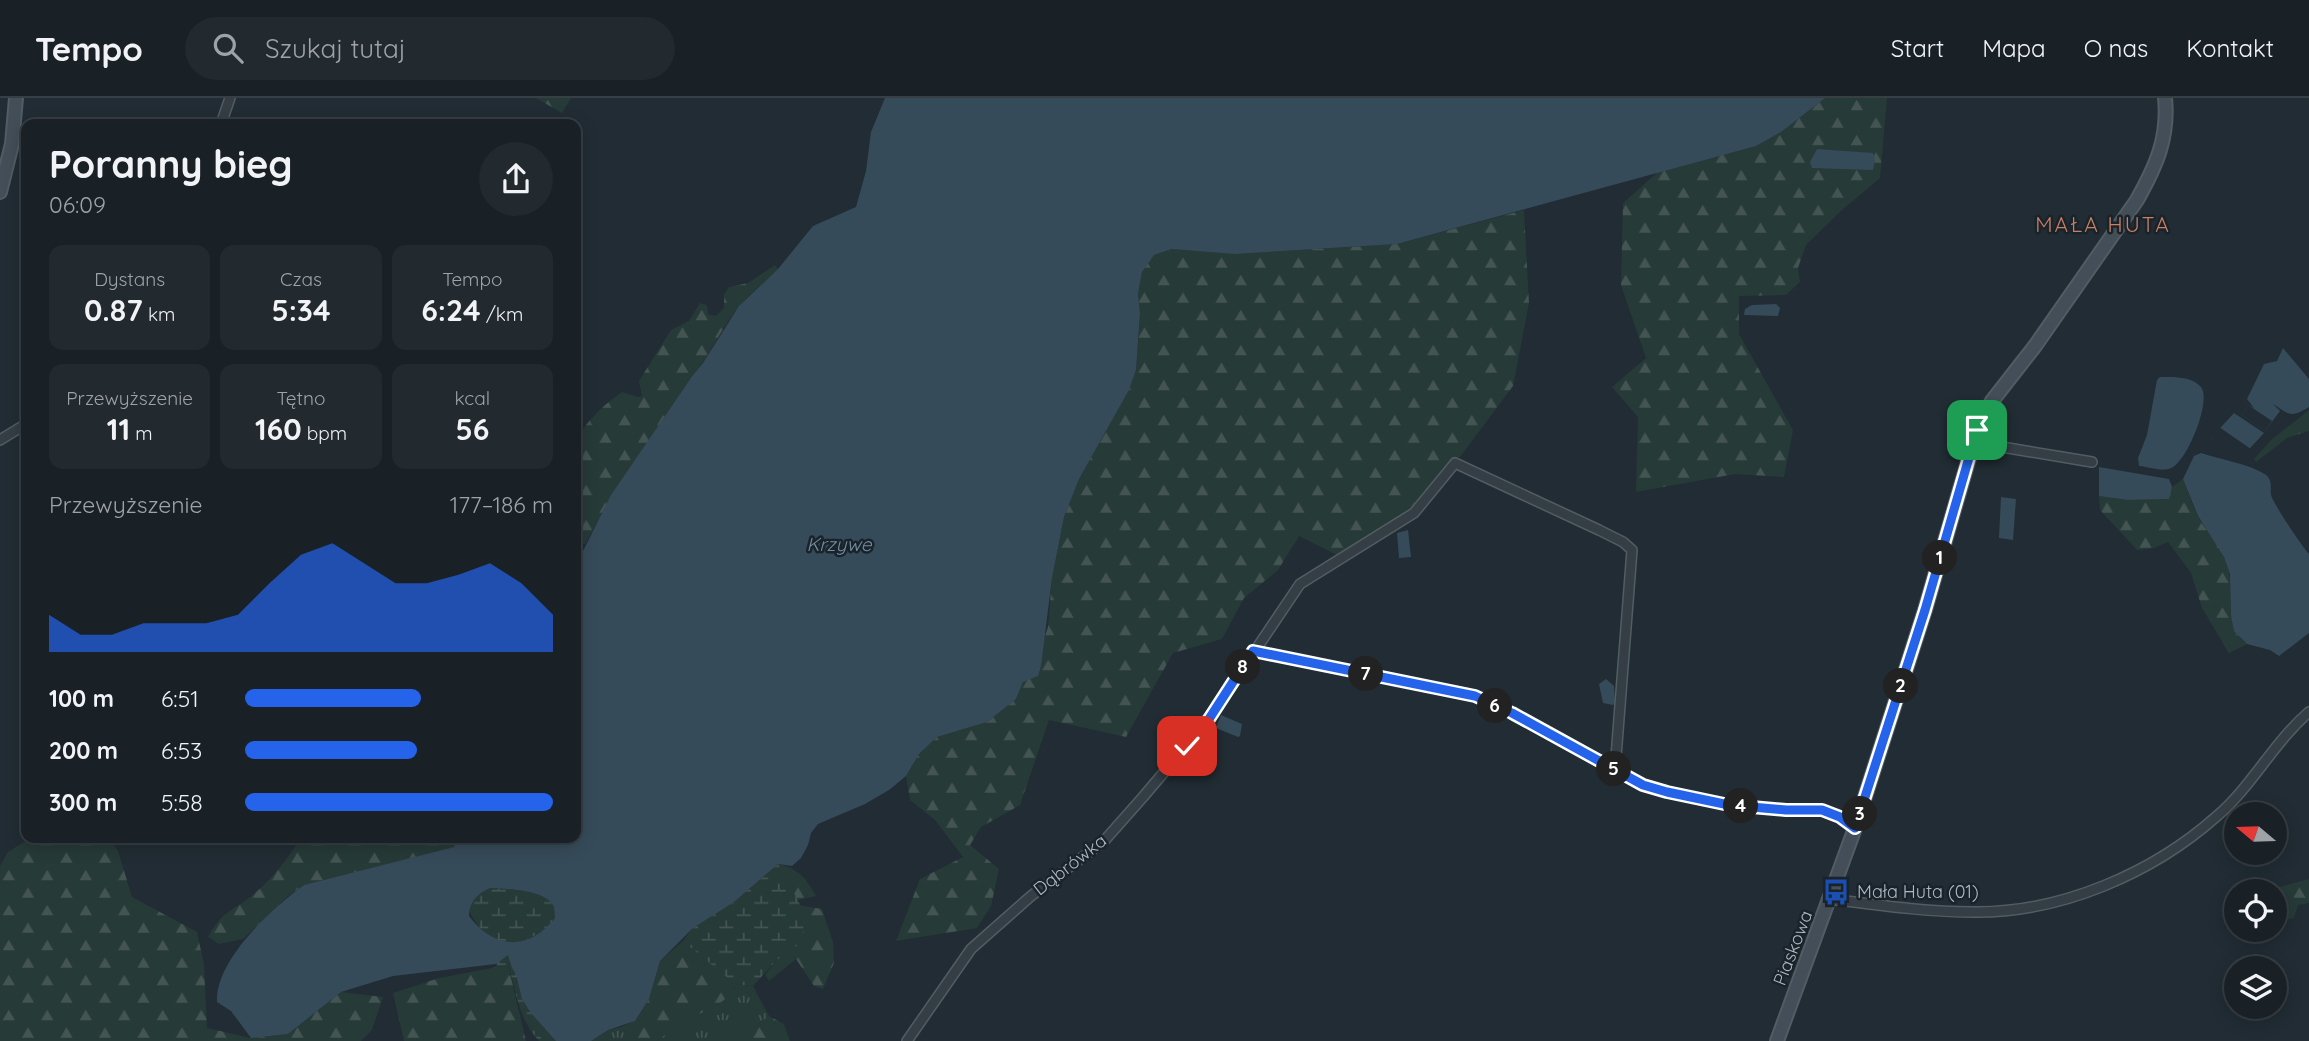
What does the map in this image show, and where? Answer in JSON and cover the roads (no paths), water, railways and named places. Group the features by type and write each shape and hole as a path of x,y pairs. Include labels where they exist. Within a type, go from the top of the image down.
{"street":[{"path":"0,192 12,144 16,98"},
{"path":"223,119 230,98"},
{"name":"Piaskowa","path":"1777,1041 1855,828 1925,610 1978,426 1992,401 2035,346 2137,200 2164,139 2165,98"},
{"path":"0,440 21,427"},
{"path":"1972,442 2092,461"},
{"name":"Dąbrówka","path":"907,1041 971,949 1031,896 1104,841 1136,806 1209,719 1300,584 1414,513 1455,463 1599,530 1623,542 1632,550 1615,770"},
{"path":"1253,651 1475,696 1512,713 1643,785 1729,805 1822,810 1840,817 1855,828"},
{"path":"1830,899 1903,908 1974,912 2007,910 2096,890 2147,866 2219,815 2309,712"}],"water":[{"name":"Krzywe","path":"885,98 1825,98 1781,132 1756,146 1397,244 1235,254 1171,249 1154,255 1142,272 1138,294 1140,313 1136,370 1129,390 1079,479 1064,517 1052,578 1041,666 1038,676 1023,682 1016,699 987,722 937,737 919,754 906,776 889,790 865,804 818,824 811,833 801,858 792,866 778,864 734,902 693,928 660,961 649,999 635,1021 608,1030 591,1041 556,1041 522,999 508,955 496,964 393,976 341,992 288,1034 251,1038 231,1011 217,1002 219,986 225,969 248,936 304,885 454,847 456,843 581,843 581,555 611,495 703,363 739,306 778,269 813,226 856,207 866,171 871,132","holes":["490,888 525,891 550,901 554,907 555,918 545,929 523,941 500,940 489,935 469,916 473,902"]},
{"path":"1817,149 1873,153 1873,170 1812,168 1810,162"},
{"path":"1776,304 1780,308 1778,316 1744,315 1745,309 1752,305"},
{"path":"2283,348 2309,379 2309,407 2291,414 2273,404 2280,411 2265,431 2242,415 2248,405 2254,408 2247,399 2264,364 2277,361"},
{"path":"2160,377 2193,381 2201,387 2204,394 2201,417 2184,455 2171,468 2164,470 2139,466 2138,458 2147,435 2157,380"},
{"path":"2234,413 2264,433 2241,458 2211,438"},
{"path":"2201,453 2266,475 2273,500 2309,554 2309,633 2279,656 2270,650 2247,644 2234,631 2230,574 2224,557 2198,516 2183,479 2194,456"},
{"path":"2099,467 2169,479 2172,487 2169,499 2128,500 2099,496"},
{"path":"2001,497 2016,499 2013,540 1999,538"},
{"path":"1408,530 1411,557 1399,558 1397,533"},
{"path":"1606,679 1614,686 1613,705 1603,703 1599,684"},
{"path":"1221,715 1242,724 1240,736 1216,728"}],"place":[{"name":"Mała Huta (01)","path":"1836,892"}],"district":[{"name":"MAŁA HUTA","path":"2103,225"}]}
